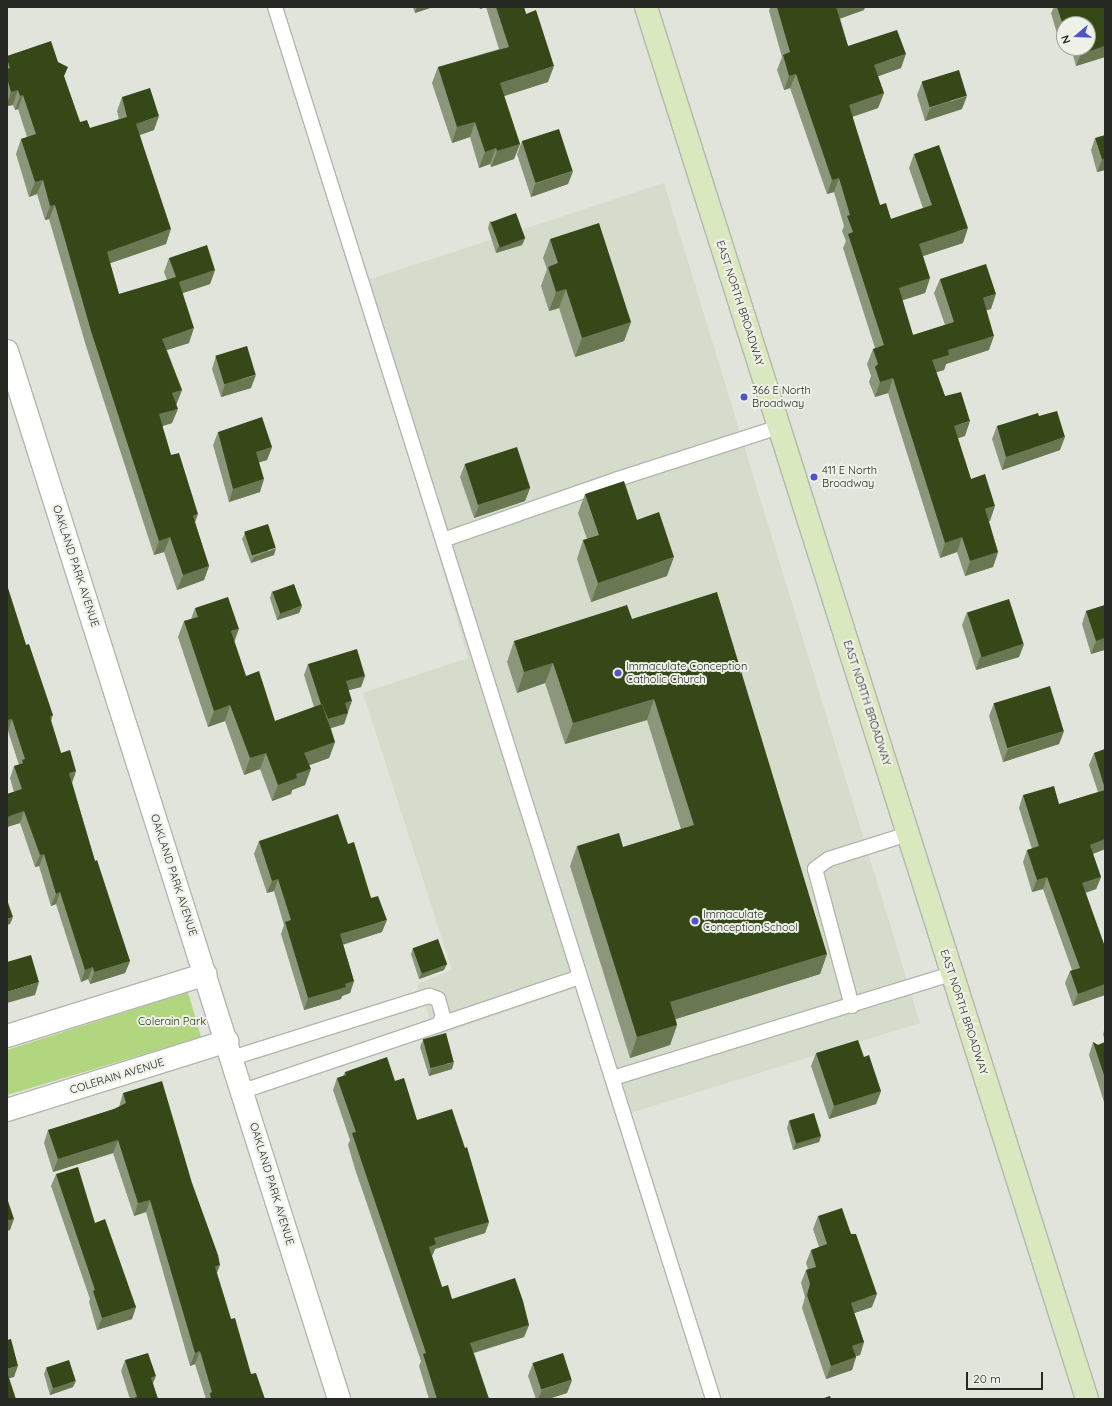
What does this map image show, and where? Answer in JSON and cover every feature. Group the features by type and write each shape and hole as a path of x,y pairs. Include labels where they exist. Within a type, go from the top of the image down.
{"main road":[{"name":"EAST NORTH BROADWAY","path":"646,7 1087,1399"}],"street":[{"name":"OAKLAND PARK AVENUE","path":"7,351 340,1399"},
{"path":"7,1036 206,974"},
{"name":"COLERAIN AVENUE","path":"7,1110 230,1050"}],"lane":[{"path":"275,7 713,1399"},
{"path":"443,540 604,484 779,428"},
{"path":"852,1006 815,869 829,859 908,834"},
{"path":"612,1078 852,1006 952,974"},
{"path":"243,1092 580,977"},
{"path":"230,1050 429,996 438,1000 444,1016 438,1025"}],"shaded area":[{"path":"664,183 920,1023 624,1115 583,985 436,1036 417,984 452,970 363,693 468,658 362,282"}],"green space":[{"name":"Colerain Park","path":"188,992 201,1037 7,1095 7,1050"}],"building":[{"path":"496,7 524,7 526,14 536,10 554,66 500,83 520,144 497,151 496,148 485,152 475,122 457,127 438,67 509,47"},
{"path":"777,7 836,7 848,46 897,30 906,54 874,65 884,93 849,105 880,205 886,203 891,219 932,205 914,154 939,145 968,228 919,244 930,278 899,288 913,335 954,322 940,279 986,264 996,294 983,298 994,336 948,350 949,355 932,360 945,396 961,392 970,421 954,426 971,479 985,474 995,506 985,509 998,552 970,561 962,537 945,543 893,378 880,382 875,367 878,364 873,349 884,345 848,234 853,232 847,216 850,215 839,178 832,180 796,74 789,76 783,55 790,52"},
{"path":"1057,7 1105,7 1105,46 1096,49 1096,16 1060,16"},
{"path":"51,41 58,62 68,67 64,76 80,122 87,120 90,128 127,117 122,97 150,88 159,116 136,124 171,229 107,252 119,294 176,277 169,258 207,245 215,270 179,282 194,328 162,339 182,390 172,393 178,409 159,414 171,455 179,453 198,514 193,516 209,566 183,575 170,537 159,541 91,331 55,205 50,206 43,180 35,182 21,139 36,134 23,95 20,96 18,90 11,92 7,78 7,69 10,68 7,56"},
{"path":"959,70 967,96 930,107 922,81"},
{"path":"559,129 573,171 536,183 522,141"},
{"path":"1105,135 1105,159 1102,160 1095,138"},
{"path":"516,213 525,238 500,248 491,222"},
{"path":"599,223 631,322 582,338 566,289 556,292 548,267 558,263 550,239"},
{"path":"247,346 256,375 224,384 215,356"},
{"path":"1057,411 1065,437 1006,457 997,426 1038,413 1039,416"},
{"path":"262,417 272,447 256,452 264,479 233,489 218,432"},
{"path":"517,447 530,488 478,505 465,464"},
{"path":"624,481 637,520 659,512 674,557 598,583 583,540 599,535 585,494"},
{"path":"268,524 276,548 252,556 244,532"},
{"path":"294,584 302,606 280,613 272,592"},
{"path":"7,585 26,645 29,644 53,715 50,717 61,753 70,750 76,771 69,773 95,861 97,860 130,961 94,972 93,967 85,970 60,892 56,894 44,854 40,855 24,811 7,817 7,794 22,789 14,766 23,763 22,760 25,759 12,719 7,720"},
{"name":"Immaculate Conception School","path":"717,592 827,954 670,1002 677,1025 637,1037 577,846 619,833 623,847 694,825 654,699 573,723 553,663 524,672 514,641 627,605 632,619"},
{"path":"228,597 239,629 231,631 246,676 259,671 275,721 322,704 335,742 304,753 311,769 296,774 297,778 278,785 266,753 250,758 230,705 214,711 184,621 198,617 195,608"},
{"path":"1009,599 1024,644 982,657 967,613"},
{"path":"1105,605 1105,638 1096,641 1086,611"},
{"path":"357,649 365,676 346,681 352,701 345,703 348,713 328,719 321,704 308,664"},
{"path":"1050,686 1064,731 1007,748 994,703"},
{"path":"1105,749 1105,789 1094,753"},
{"path":"1054,786 1059,804 1105,790 1105,839 1090,845 1101,877 1082,883 1105,947 1105,984 1078,994 1070,971 1080,968 1047,877 1037,880 1027,850 1039,846 1023,795"},
{"path":"338,814 348,844 354,842 371,898 378,896 387,920 340,934 354,981 345,984 346,987 308,998 285,922 291,920 278,879 272,881 259,841"},
{"path":"7,900 13,917 7,919"},
{"path":"438,939 447,964 422,974 413,948"},
{"path":"31,955 39,982 7,992 7,962"},
{"path":"446,1033 454,1062 431,1068 423,1039"},
{"path":"858,1040 864,1057 869,1055 881,1091 834,1106 816,1053"},
{"path":"1093,1042 1098,1045 1105,1042 1105,1078"},
{"path":"387,1057 395,1081 404,1078 417,1120 452,1109 465,1148 467,1147 489,1222 434,1238 436,1244 429,1247 442,1287 448,1285 452,1299 515,1278 523,1301 529,1325 470,1343 489,1399 437,1399 423,1354 426,1353 352,1133 356,1132 337,1078 346,1075 345,1072"},
{"path":"162,1081 192,1183 218,1255 220,1265 215,1267 231,1319 235,1318 251,1374 256,1373 265,1399 211,1399 210,1393 212,1392 200,1351 195,1353 150,1200 138,1203 118,1140 58,1159 48,1130 114,1109 126,1103 123,1093"},
{"path":"814,1113 821,1136 796,1144 789,1121"},
{"path":"78,1167 95,1223 105,1219 136,1307 102,1318 93,1291 95,1290 56,1174"},
{"path":"7,1198 14,1219 7,1221"},
{"path":"842,1208 851,1234 856,1234 877,1294 851,1303 864,1342 852,1346 856,1357 831,1366 807,1295 810,1284 806,1270 816,1267 811,1250 827,1244 818,1216"},
{"path":"11,1339 18,1366 7,1369 7,1340"},
{"path":"148,1353 156,1376 151,1378 158,1399 131,1399 137,1397 125,1360"},
{"path":"563,1353 572,1380 541,1390 533,1363"},
{"path":"69,1360 76,1381 53,1388 46,1367"},
{"path":"7,1372 16,1399 7,1399"},
{"path":"830,1396 831,1399 821,1399"}],"place":[{"name":"366 E North Broadway","path":"744,397"},
{"name":"411 E North Broadway","path":"814,477"},
{"name":"Immaculate Conception Catholic Church","path":"618,673"},
{"name":"Immaculate Conception School","path":"695,921"}]}
